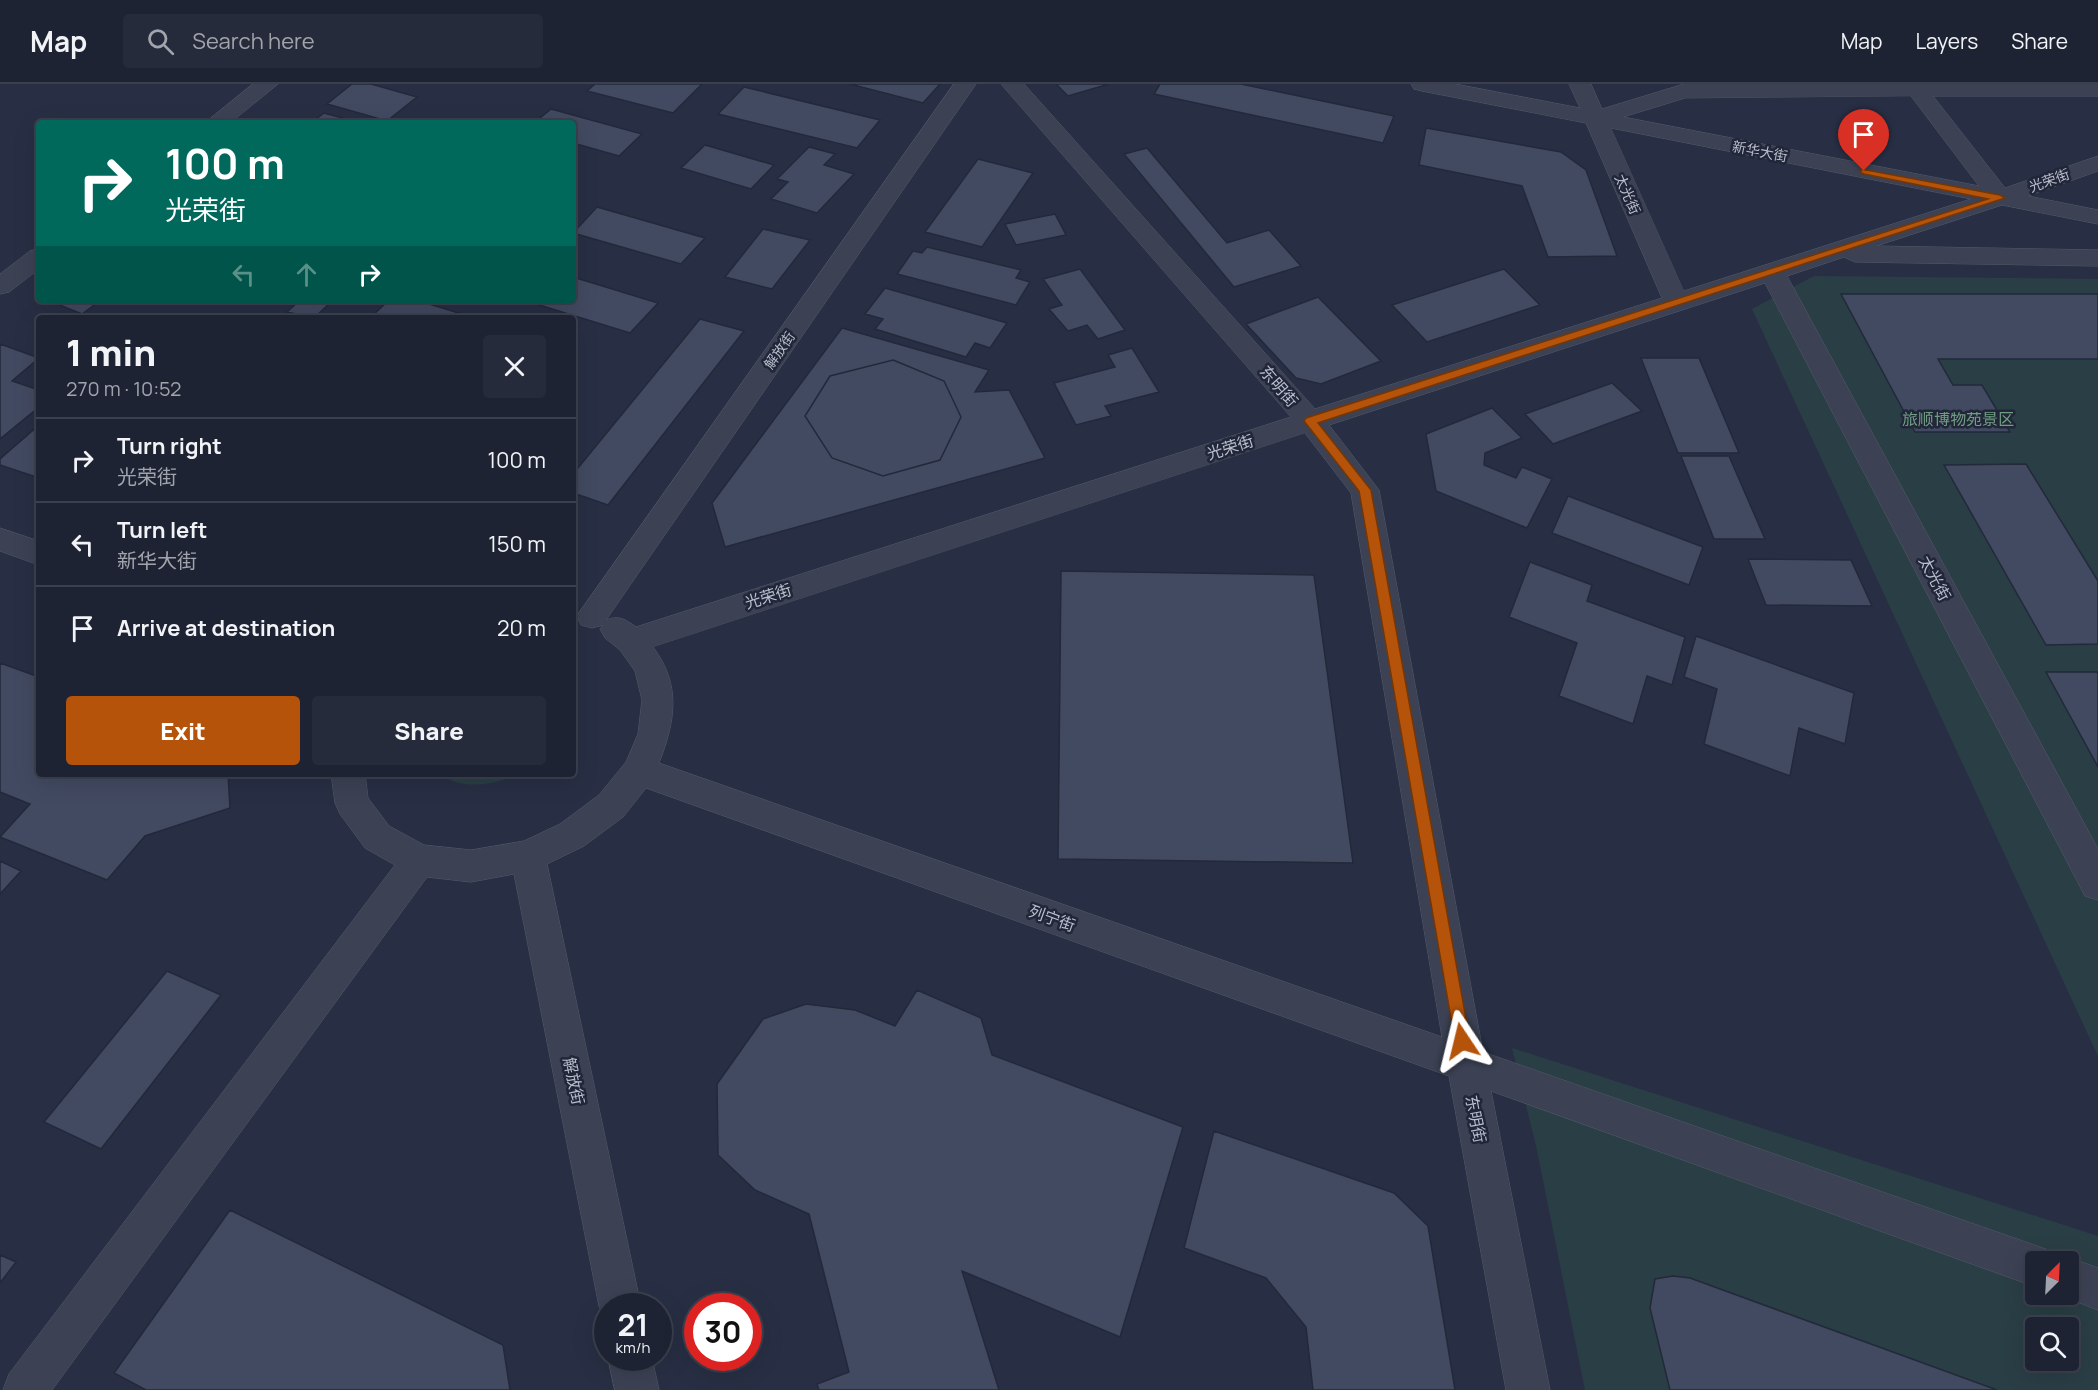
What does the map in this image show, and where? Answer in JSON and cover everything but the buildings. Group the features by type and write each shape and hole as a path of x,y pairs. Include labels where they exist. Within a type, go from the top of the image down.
{"street":[{"path":"220,120 267,84"},
{"name":"解放街","path":"583,614 965,84"},
{"name":"东明街","path":"1012,84 1310,421 1365,490 1466,1064 1528,1390"},
{"name":"新华大街","path":"1422,84 2098,217"},
{"name":"太光街","path":"1580,84 1677,303"},
{"path":"1594,118 1684,91 2098,89"},
{"path":"1917,90 2000,198"},
{"name":"光荣街","path":"631,641 2000,198 2098,163"},
{"name":"光荣街","path":"1830,253 2098,258"},
{"path":"0,286 36,259"},
{"name":"太光街","path":"1772,272 2098,884"},
{"path":"0,539 36,552"},
{"path":"348,777 352,803 377,837 419,860 471,866 528,855 572,835 611,806 639,771 654,734 658,700 650,667 631,641 614,627 583,614"},
{"name":"列宁街","path":"639,771 2025,1262"},
{"name":"解放街","path":"528,855 617,1293"},
{"path":"25,1390 419,860"},
{"path":"2079,1282 2098,1288"},
{"path":"633,1371 637,1390"}],"green space":[{"name":"旅顺博物苑景区","path":"1814,276 2098,279 2098,1056 1752,309"},
{"path":"445,777 509,777 477,784"},
{"path":"1512,1048 2098,1236 2098,1390 1585,1390 1537,1150"}],"route":[{"path":"1462,1041 1365,490 1310,421 2000,198 1864,171"}]}
